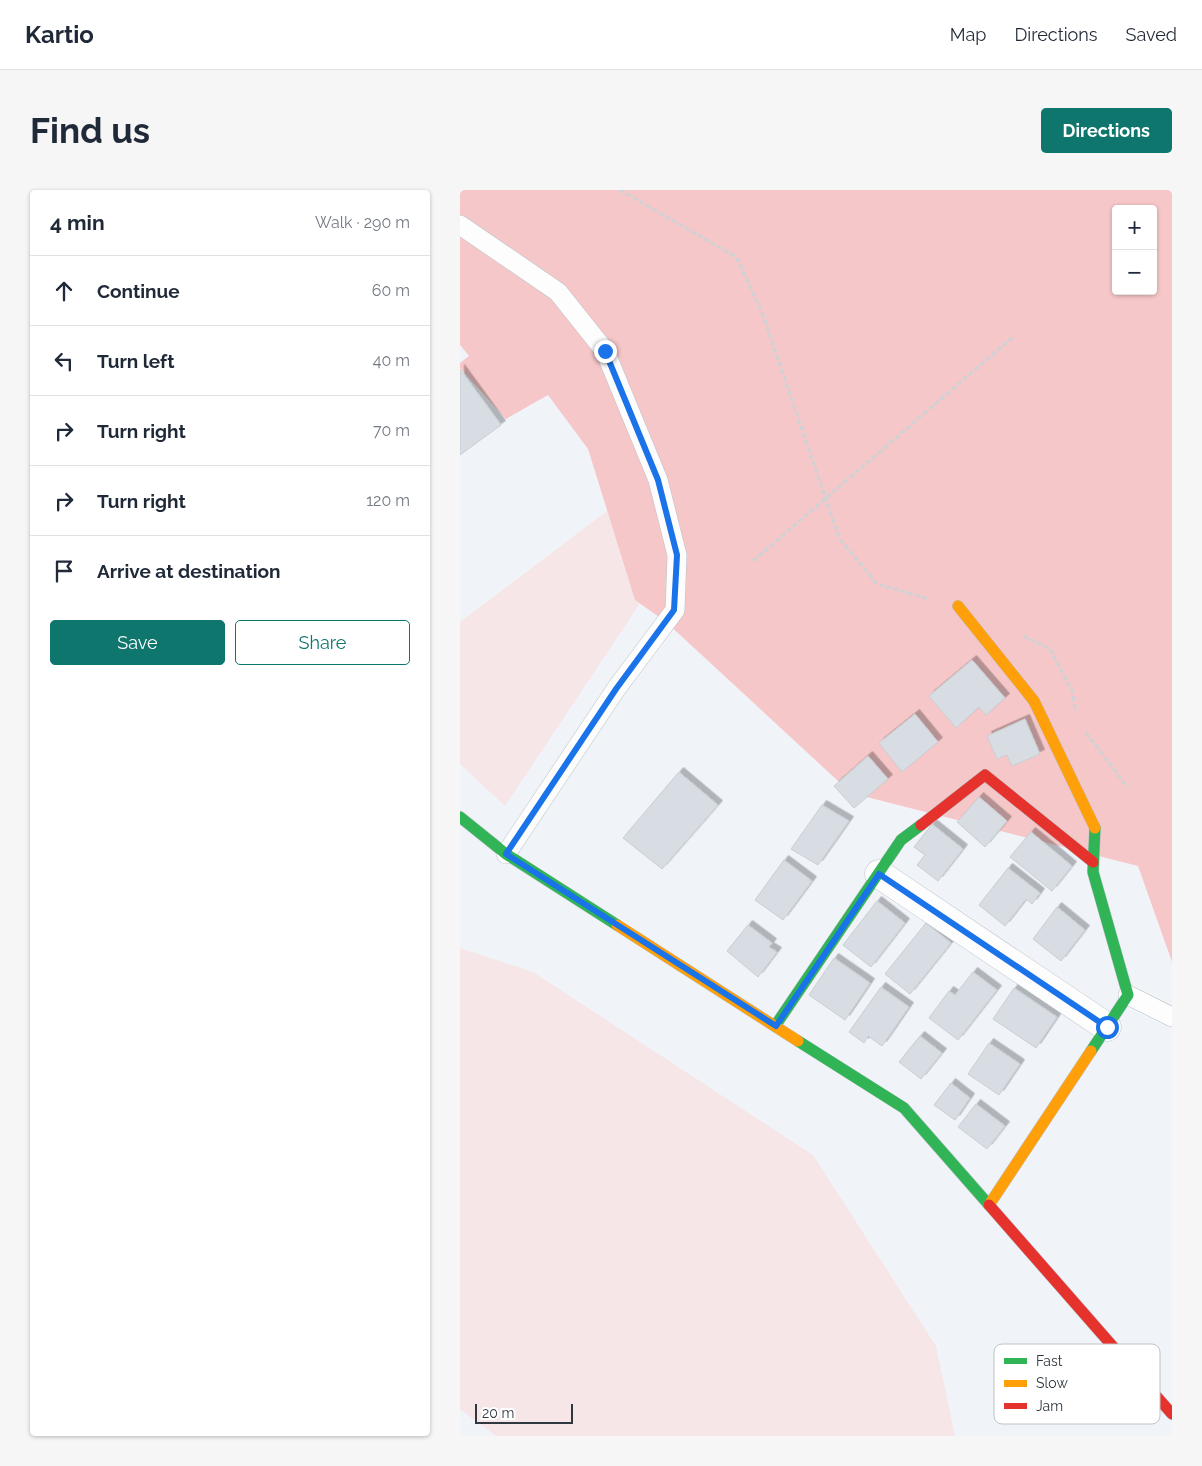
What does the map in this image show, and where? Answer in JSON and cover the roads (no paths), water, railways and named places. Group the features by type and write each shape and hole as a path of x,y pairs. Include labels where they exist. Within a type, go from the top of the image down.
{"street":[{"path":"958,606 1034,701 1095,825 1093,872 1128,995 989,1205"},
{"path":"776,1026 901,840 985,775 1093,862"},
{"path":"460,816 506,854 904,1108 1111,1344"},
{"path":"879,874 1107,1027"},
{"path":"1160,1400 1172,1414"}],"lane":[{"path":"460,225 558,292 605,351 658,480 677,555 674,610 616,689 506,854"},
{"path":"1128,995 1172,1017"}]}
